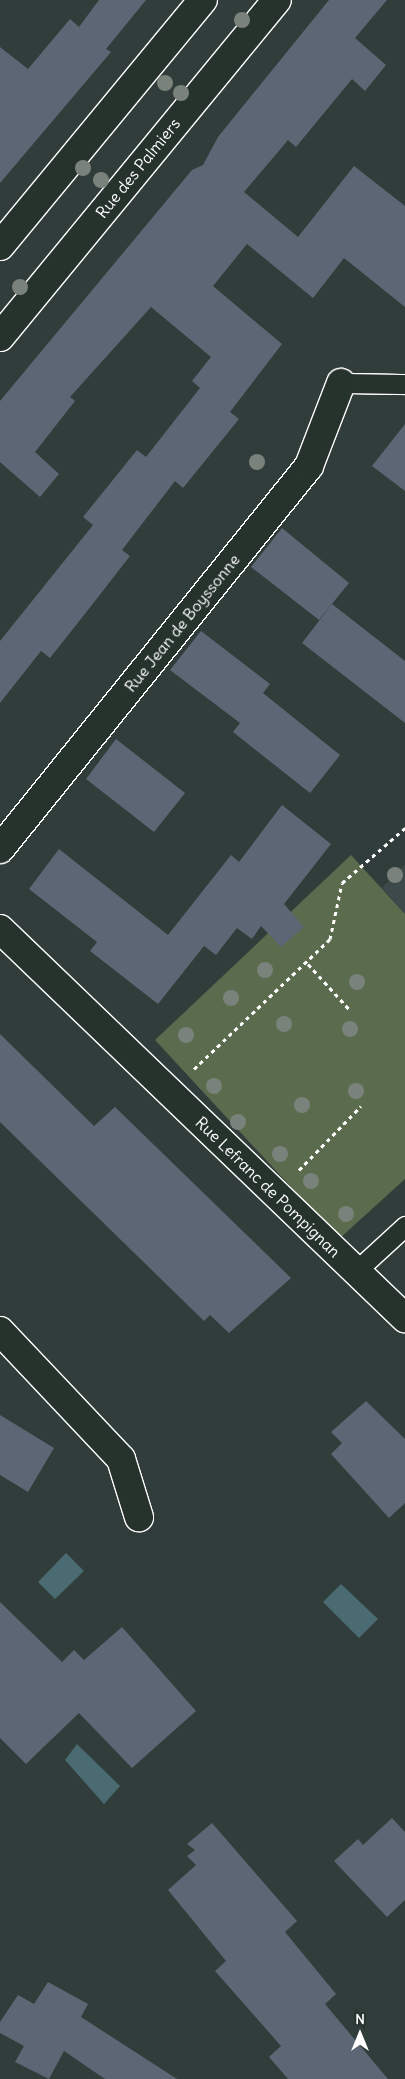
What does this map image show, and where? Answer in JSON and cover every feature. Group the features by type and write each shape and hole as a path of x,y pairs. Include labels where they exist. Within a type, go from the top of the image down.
{"street":[{"path":"0,246 202,0"},
{"name":"Rue des Palmiers","path":"0,336 277,0"},
{"name":"Rue Jean de Boyssonne","path":"0,849 309,466 341,383"},
{"name":"Rue Lefranc de Pompignan","path":"0,929 274,1195 405,1318"},
{"path":"0,1330 121,1459 139,1517"}],"lane":[{"path":"341,383 405,384"},
{"path":"356,1271 405,1226"}],"path":[{"path":"169,1093 308,964 330,939 342,883 405,828"},
{"path":"308,964 349,1009"},
{"path":"274,1195 361,1106"}],"shaded area":[{"path":"405,865 405,914 382,888"}],"green space":[{"path":"351,855 405,914 405,1179 339,1239 155,1040"}],"water":[{"path":"66,1553 84,1571 55,1599 38,1582"},
{"path":"341,1584 378,1619 359,1638 323,1602"},
{"path":"77,1744 120,1786 104,1804 65,1760"}],"building":[{"path":"99,0 146,0 106,49 111,52 0,183 0,47 28,69 70,19 79,27"},
{"path":"329,0 387,0 355,38 386,65 365,91 352,79 296,147 288,140 244,192 298,237 354,166 405,206 405,307 344,258 313,298 247,244 213,286 282,344 230,412 239,419 183,488 175,481 122,550 130,556 50,658 41,651 0,703 0,641 93,525 83,517 137,450 146,457 200,388 192,381 211,357 151,307 70,397 75,401 35,452 59,474 40,497 0,462 0,401 192,170 203,165 218,137"},
{"path":"405,424 405,491 372,466"},
{"path":"282,528 349,583 319,620 251,567"},
{"path":"332,604 405,661 405,723 302,643"},
{"path":"201,631 270,684 263,693 340,755 310,793 233,732 240,723 170,670"},
{"path":"116,739 185,793 154,832 86,779"},
{"path":"282,805 331,844 284,904 304,927 281,947 261,926 252,939 237,928 216,955 204,946 158,1004 90,951 97,942 29,889 59,849 168,935 231,855 239,862"},
{"path":"0,1034 94,1126 115,1107 291,1278 229,1333 210,1315 204,1321 0,1122"},
{"path":"366,1401 405,1439 405,1503 389,1518 331,1454 342,1443 331,1432"},
{"path":"0,1415 54,1448 28,1492 0,1475"},
{"path":"0,1602 62,1662 74,1650 84,1660 122,1627 196,1711 132,1768 79,1713 26,1764 0,1738"},
{"path":"392,1818 405,1832 405,1900 387,1917 334,1861 358,1839 363,1845"},
{"path":"212,1823 297,1921 285,1932 336,1994 325,2004 388,2079 288,2079 269,2057 281,2046 215,1971 226,1961 168,1890 196,1865 187,1856 195,1850 187,1844"},
{"path":"48,1982 88,2004 81,2017 177,2079 105,2079 64,2051 49,2079 15,2062 24,2046 0,2033 0,2022 18,1995 34,2004"}]}
